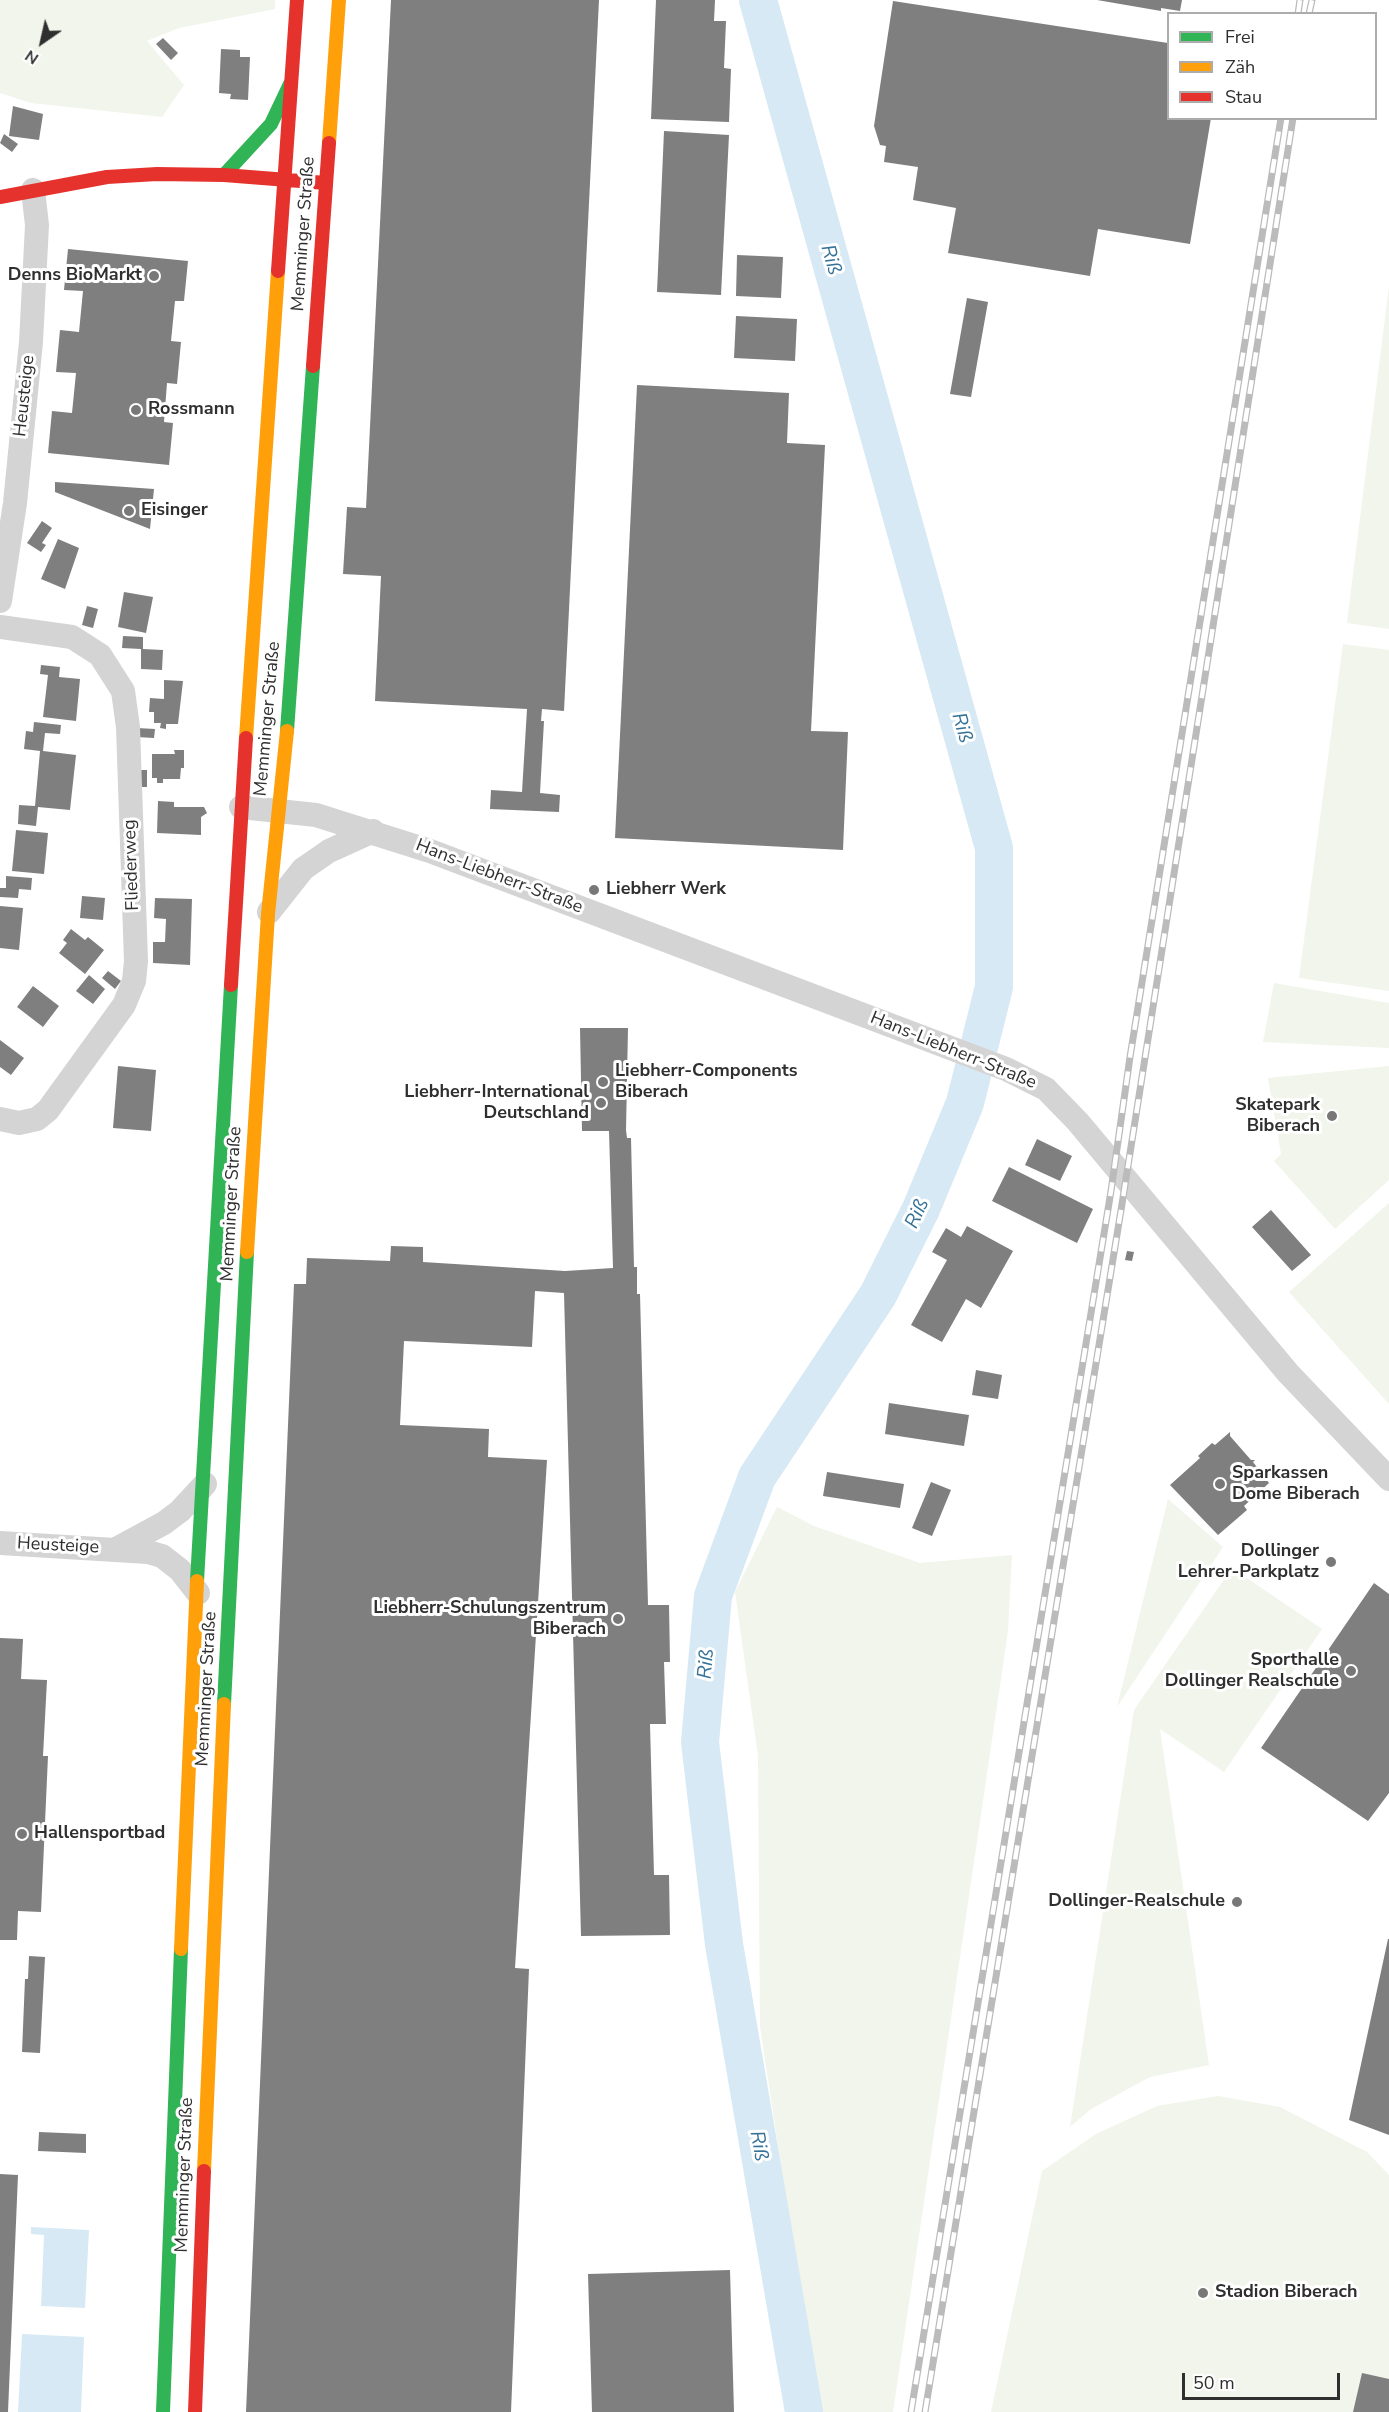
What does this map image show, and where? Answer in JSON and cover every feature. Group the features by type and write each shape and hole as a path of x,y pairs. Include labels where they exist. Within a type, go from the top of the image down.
{"main road":[{"name":"Memminger Straße","path":"162,2412 192,1667 205,1484 241,807 297,0"},
{"name":"Memminger Straße","path":"195,2412 216,1857 254,1125 268,914 279,811 339,0"},
{"path":"224,175 271,124 290,84"},
{"path":"0,197 107,177 157,174 224,175 326,183"}],"street":[{"name":"Heusteige","path":"0,602 15,503 31,342 37,225 33,190"},
{"name":"Fliederweg","path":"0,627 72,637 100,655 123,691 128,727 136,961 134,981 124,1005 48,1110 37,1119 19,1123 0,1119"},
{"name":"Hans-Liebherr-Straße","path":"241,807 316,815 374,831 1006,1069 1046,1089 1078,1122 1288,1373 1389,1479"},
{"path":"268,914 303,869 329,851 374,831"},
{"name":"Heusteige","path":"117,1549 164,1523 205,1484"},
{"name":"Heusteige","path":"0,1543 148,1552 162,1556 180,1570 198,1593"}],"shaded area":[{"path":"0,0 275,0 275,9 179,28 147,41 184,85 162,117 31,103 0,93"},
{"path":"1389,286 1389,629 1347,623"},
{"path":"1343,644 1389,650 1389,991 1299,978"},
{"path":"1274,983 1389,1003 1389,1048 1263,1042"},
{"name":"Skatepark Biberach","path":"1389,1066 1389,1180 1335,1229 1274,1161 1281,1154 1268,1078"},
{"path":"1389,1203 1389,1404 1289,1292"},
{"path":"1168,1499 1223,1547 1117,1707"},
{"path":"777,1507 814,1526 920,1563 1012,1555 1008,1631 893,2412 818,2412 760,2026 758,1756 735,1592"},
{"path":"1232,1568 1322,1629 1224,1772 1160,1729 1209,2065 1150,2077 1091,2109 1070,2127 1134,1710"},
{"name":"Stadion Biberach","path":"1218,2096 1280,2107 1367,2152 1389,2175 1389,2412 991,2412 1042,2171 1096,2134 1157,2106"}],"water":[{"path":"31,2227 89,2230 85,2308 41,2306 44,2235 31,2234"},
{"path":"22,2334 84,2337 81,2412 18,2412"}],"building":[{"path":"391,0 599,0 564,711 542,709 541,721 544,721 540,793 560,795 559,812 490,809 491,790 522,792 527,709 375,701 381,576 343,574 347,507 366,508"},
{"path":"656,0 715,0 714,21 726,21 724,68 731,69 729,122 651,119"},
{"path":"1097,0 1182,0 1180,11 1161,8 1161,11"},
{"path":"893,1 1167,43 1167,120 1211,120 1190,244 1098,229 1090,276 948,253 956,208 913,200 918,167 884,162 886,146 880,145 874,126"},
{"path":"163,38 178,53 171,60 156,44"},
{"path":"221,49 240,50 240,57 250,57 248,100 230,99 231,94 219,93"},
{"path":"13,106 43,114 39,140 9,136"},
{"path":"664,131 729,135 721,295 657,292"},
{"path":"4,134 18,144 12,152 0,143"},
{"path":"68,249 188,261 184,301 175,301 171,341 181,342 177,384 167,383 164,422 173,423 169,465 48,453 52,411 72,413 76,373 56,372 60,330 79,332 83,291 64,290"},
{"path":"737,255 783,257 781,298 736,296"},
{"path":"967,298 988,302 971,397 950,394"},
{"path":"736,316 797,319 795,361 734,358"},
{"path":"637,385 789,393 787,443 825,445 811,731 848,732 843,850 615,838"},
{"path":"55,482 154,489 150,529 55,492"},
{"path":"42,521 52,528 42,543 46,545 41,552 27,543"},
{"path":"58,539 79,548 65,589 41,579"},
{"path":"124,592 153,597 146,633 118,627"},
{"path":"87,606 98,609 93,628 82,625"},
{"path":"123,636 143,637 143,649 163,650 162,670 141,669 141,649 122,648"},
{"path":"41,665 60,667 59,677 80,679 76,721 43,717 48,675 40,674"},
{"path":"164,680 183,681 178,724 166,724 166,729 160,728 161,723 154,723 154,712 149,712 150,698 164,699"},
{"path":"34,722 61,725 60,734 45,733 43,751 76,755 70,810 38,807 36,826 18,824 19,805 35,806 40,751 24,749 26,731 33,732"},
{"path":"137,728 155,729 154,738 137,737"},
{"path":"174,750 184,750 184,768 181,768 180,779 163,779 163,783 157,783 157,778 152,778 152,754 175,754"},
{"path":"138,770 147,770 147,787 138,787"},
{"path":"158,801 174,802 174,807 204,807 207,813 201,817 201,835 157,833"},
{"path":"16,830 48,833 44,874 12,871"},
{"path":"6,876 32,878 31,890 19,889 18,898 0,897 0,888 6,888"},
{"path":"82,896 105,898 103,920 80,918"},
{"path":"155,898 192,899 190,965 153,963 153,942 165,942 166,919 154,918"},
{"path":"0,906 23,908 19,950 0,948"},
{"path":"71,929 85,940 88,937 104,950 85,974 59,953 67,943 63,940"},
{"path":"108,971 121,981 115,989 102,978"},
{"path":"89,975 105,989 93,1004 76,991"},
{"path":"33,986 59,1006 43,1027 17,1007"},
{"path":"580,1028 628,1028 626,1130 627,1138 631,1138 634,1267 637,1267 637,1294 640,1294 648,1605 669,1605 670,1662 664,1662 666,1724 650,1724 654,1875 669,1875 670,1935 581,1936 564,1293 535,1291 532,1347 404,1341 400,1425 489,1429 488,1457 547,1460 515,1968 529,1969 511,2412 246,2412 294,1284 306,1284 307,1258 390,1261 391,1246 423,1247 423,1262 565,1271 613,1268 609,1131 582,1131"},
{"path":"0,1040 24,1058 11,1075 0,1067"},
{"path":"118,1066 156,1070 151,1131 113,1128"},
{"path":"1037,1139 1072,1156 1060,1181 1025,1165"},
{"path":"1009,1167 1093,1209 1077,1243 992,1201"},
{"path":"1271,1210 1311,1255 1292,1271 1252,1227"},
{"path":"967,1226 1013,1251 981,1308 966,1299 942,1342 911,1325 947,1260 932,1252 946,1228 961,1237"},
{"path":"1127,1251 1134,1252 1132,1261 1125,1260"},
{"path":"976,1370 1002,1375 998,1399 972,1395"},
{"path":"889,1403 969,1415 964,1446 885,1434"},
{"name":"Sparkassen Dome Biberach","path":"1230,1432 1230,1436 1251,1460 1255,1460 1253,1462 1269,1483 1244,1506 1247,1510 1218,1535 1170,1485 1200,1458 1198,1456 1212,1443 1215,1445"},
{"path":"827,1472 904,1484 900,1508 823,1496"},
{"path":"931,1482 951,1490 932,1536 912,1528"},
{"name":"Sporthalle Dollinger Realschule","path":"1374,1583 1389,1594 1389,1793 1368,1821 1261,1748"},
{"name":"Hallensportbad","path":"0,1638 23,1639 21,1679 47,1680 43,1756 48,1756 41,1912 18,1911 17,1940 0,1940"},
{"path":"1389,1939 1389,2135 1349,2120"},
{"path":"29,1956 45,1957 40,2053 22,2052 25,1979 28,1979"},
{"path":"39,2132 86,2134 86,2153 38,2151"},
{"path":"0,2174 18,2175 8,2412 0,2412"},
{"path":"730,2270 734,2412 592,2412 588,2274"},
{"path":"1362,2373 1389,2379 1389,2412 1353,2412"}],"waterway":[{"name":"Riß","path":"758,0 994,848 994,987 965,1103 921,1209 878,1295 757,1477 713,1596 700,1742 724,1944 804,2412"}],"railway":[{"path":"1298,12 1300,0"},
{"path":"1309,12 1312,0"},
{"path":"911,2412 1111,1191 1130,1057 1281,120"},
{"path":"925,2412 1122,1204 1293,120"}],"traffic: fast":[{"path":"224,175 271,124 290,84"},
{"path":"287,731 313,366"},
{"path":"197,1581 231,985"},
{"path":"224,1704 247,1252"},
{"path":"163,2412 181,1949"}],"traffic: slow":[{"path":"329,143 339,0"},
{"path":"246,738 278,271"},
{"path":"247,1252 268,914 287,731"},
{"path":"181,1949 197,1581"},
{"path":"204,2171 224,1704"}],"traffic: jam":[{"path":"278,271 297,0"},
{"path":"313,366 329,143"},
{"path":"0,197 107,177 157,174 224,175 326,183"},
{"path":"231,985 246,738"},
{"path":"195,2412 204,2171"}],"place":[{"name":"Denns BioMarkt","path":"154,276"},
{"name":"Rossmann","path":"136,410"},
{"name":"Eisinger","path":"129,511"},
{"name":"Liebherr Werk","path":"594,890"},
{"name":"Liebherr-Components Biberach","path":"603,1082"},
{"name":"Liebherr-International Deutschland","path":"601,1103"},
{"name":"Skatepark Biberach","path":"1332,1116"},
{"name":"Sparkassen Dome Biberach","path":"1220,1484"},
{"name":"Dollinger Lehrer-Parkplatz","path":"1331,1562"},
{"name":"Liebherr-Schulungszentrum Biberach","path":"618,1619"},
{"name":"Sporthalle Dollinger Realschule","path":"1351,1671"},
{"name":"Hallensportbad","path":"22,1834"},
{"name":"Dollinger-Realschule","path":"1237,1902"},
{"name":"Stadion Biberach","path":"1203,2293"}]}
